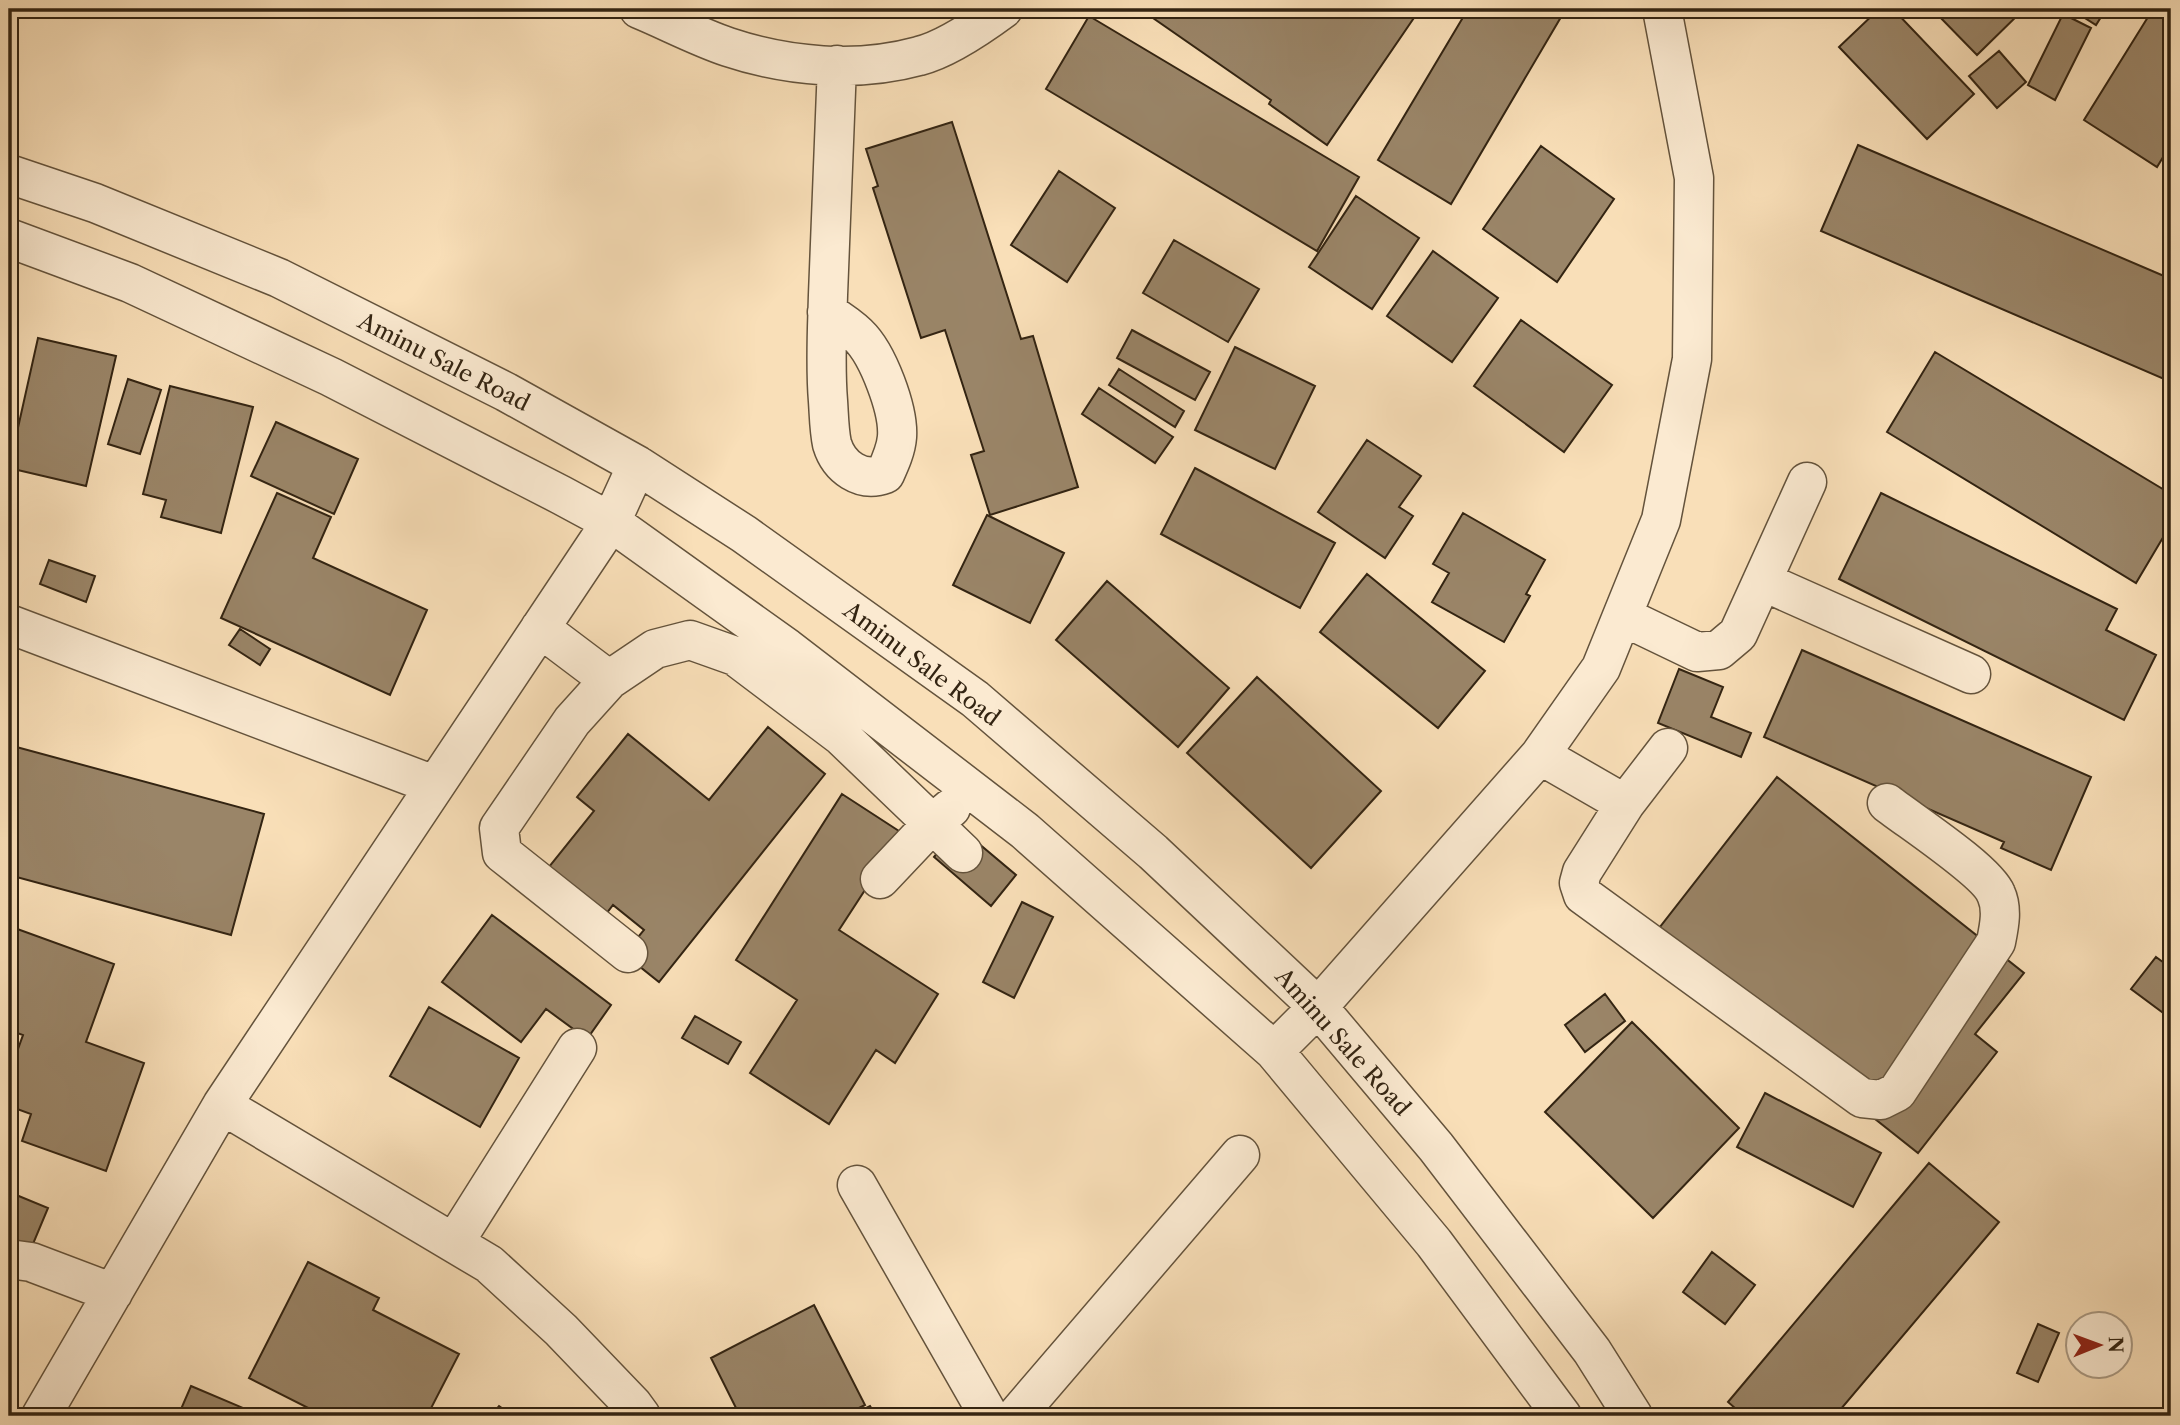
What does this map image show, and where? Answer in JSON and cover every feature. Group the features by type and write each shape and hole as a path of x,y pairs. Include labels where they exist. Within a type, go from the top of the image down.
{"street":[{"path":"639,9 727,47 789,62 861,66 920,56 972,31 1003,9"},
{"path":"1274,1051 1318,1007 1540,755 1601,668 1661,520 1692,359 1694,178 1666,11"},
{"path":"827,312 837,65"},
{"name":"Aminu Sale Road","path":"9,174 95,202 279,278 506,392 637,465 744,534 975,699 1153,852 1318,1007 1436,1147 1592,1352 1633,1416"},
{"path":"9,238 130,283 331,377 611,523 787,648 1025,831 1274,1051 1434,1243 1562,1416"},
{"path":"41,1416 222,1105 611,523 637,465"},
{"path":"1622,616 1697,652 1719,650 1738,634 1807,482"},
{"path":"1762,581 1971,674"},
{"path":"9,624 434,785"},
{"path":"540,628 609,680"},
{"path":"628,953 502,853 499,828 572,721 609,680 654,649 690,640 735,656 841,736 963,853"},
{"path":"1668,748 1625,804 1582,872 1579,883 1583,895 1862,1098 1881,1100 1897,1092 1989,954 1996,942 2000,919 1996,894 1984,876 1887,803"},
{"path":"1540,755 1625,804"},
{"path":"880,880 932,824 972,791"},
{"path":"454,1243 578,1048"},
{"path":"222,1105 489,1264 561,1330 641,1416"},
{"path":"1016,1416 1240,1155"},
{"path":"857,1185 989,1416"},
{"path":"9,1259 31,1262 113,1293"}],"building":[{"path":"1140,9 1420,9 1327,145 1269,104 1271,100"},
{"path":"1468,9 1547,9 1561,17 1451,204 1378,160"},
{"path":"1879,9 1893,9 1974,94 1927,139 1839,47"},
{"path":"1932,9 2024,9 1977,55"},
{"path":"2106,9 2096,25 2074,11"},
{"path":"2153,9 2171,9 2171,144 2157,167 2084,120"},
{"path":"2063,14 2091,28 2055,100 2028,85"},
{"path":"1089,16 1359,177 1317,251 1046,89"},
{"path":"1999,51 2026,82 1997,108 1969,76"},
{"path":"952,122 1021,339 1033,336 1078,487 990,515 971,455 984,451 945,330 921,338 873,188 878,186 866,149"},
{"path":"1858,145 2171,279 2171,382 1821,231"},
{"path":"1541,146 1614,199 1557,282 1483,229"},
{"path":"1059,171 1115,208 1067,282 1011,245"},
{"path":"1356,196 1419,238 1372,309 1309,267"},
{"path":"1174,240 1259,289 1228,342 1143,293"},
{"path":"1433,251 1498,298 1452,362 1387,316"},
{"path":"1521,320 1612,385 1564,452 1474,386"},
{"path":"1132,330 1210,372 1195,400 1117,358"},
{"path":"38,338 116,356 86,486 9,468"},
{"path":"1235,347 1315,386 1275,469 1195,430"},
{"path":"1935,352 2171,494 2171,524 2136,583 1887,432"},
{"path":"1119,369 1184,411 1175,427 1109,385"},
{"path":"128,379 161,390 140,454 108,444"},
{"path":"170,386 253,407 221,533 161,517 166,500 143,494"},
{"path":"1099,388 1173,437 1155,463 1082,414"},
{"path":"276,422 358,459 334,514 251,476"},
{"path":"1367,440 1421,476 1399,507 1413,516 1385,558 1318,512"},
{"path":"1195,468 1335,543 1300,608 1161,534"},
{"path":"277,493 331,517 313,558 427,610 390,695 221,618"},
{"path":"1881,493 2117,609 2106,630 2156,655 2124,720 1839,579"},
{"path":"1463,513 1545,560 1526,594 1530,596 1504,642 1432,602 1449,573 1433,564"},
{"path":"987,515 1064,553 1030,623 953,585"},
{"path":"49,560 95,576 86,602 40,584"},
{"path":"1367,574 1485,671 1438,728 1320,632"},
{"path":"1107,581 1229,688 1178,747 1056,640"},
{"path":"240,629 270,649 260,665 229,645"},
{"path":"1802,650 2091,777 2051,870 2001,848 2004,842 1764,737"},
{"path":"1679,669 1723,687 1711,717 1751,733 1741,757 1658,723"},
{"path":"1257,677 1381,791 1311,868 1187,753"},
{"path":"768,727 825,774 659,982 624,954 644,930 613,905 590,935 532,888 594,811 577,797 628,734 709,800"},
{"path":"9,745 264,814 231,935 9,875"},
{"path":"1777,777 2024,973 1975,1034 1997,1052 1918,1153 1691,973 1653,936"},
{"path":"842,794 902,833 839,930 938,994 895,1063 876,1050 829,1124 750,1073 797,1000 736,960"},
{"path":"959,827 1016,875 991,906 934,857"},
{"path":"1022,902 1053,917 1014,998 983,982"},
{"path":"492,915 611,1005 587,1039 546,1009 521,1042 442,982"},
{"path":"9,926 114,964 86,1042 144,1063 106,1171 22,1141 31,1114 9,1106 9,1074 23,1035 9,1030"},
{"path":"2156,957 2171,968 2170,1018 2131,989"},
{"path":"1605,994 1625,1021 1585,1052 1565,1025"},
{"path":"429,1007 519,1058 480,1127 390,1076"},
{"path":"695,1016 741,1042 728,1064 682,1038"},
{"path":"1632,1022 1739,1128 1653,1218 1545,1112"},
{"path":"1765,1093 1881,1153 1853,1207 1737,1147"},
{"path":"1929,1163 1999,1222 1835,1416 1744,1416 1728,1402"},
{"path":"9,1192 48,1208 15,1287 9,1284"},
{"path":"1712,1252 1755,1285 1725,1324 1683,1292"},
{"path":"308,1262 379,1298 373,1310 459,1354 427,1416 324,1416 249,1378"},
{"path":"814,1305 865,1405 843,1416 740,1416 711,1358"},
{"path":"2038,1324 2059,1333 2038,1382 2017,1373"},
{"path":"191,1386 262,1416 178,1416"},
{"path":"499,1406 513,1416 491,1416"},
{"path":"870,1406 876,1416 850,1416"}]}
